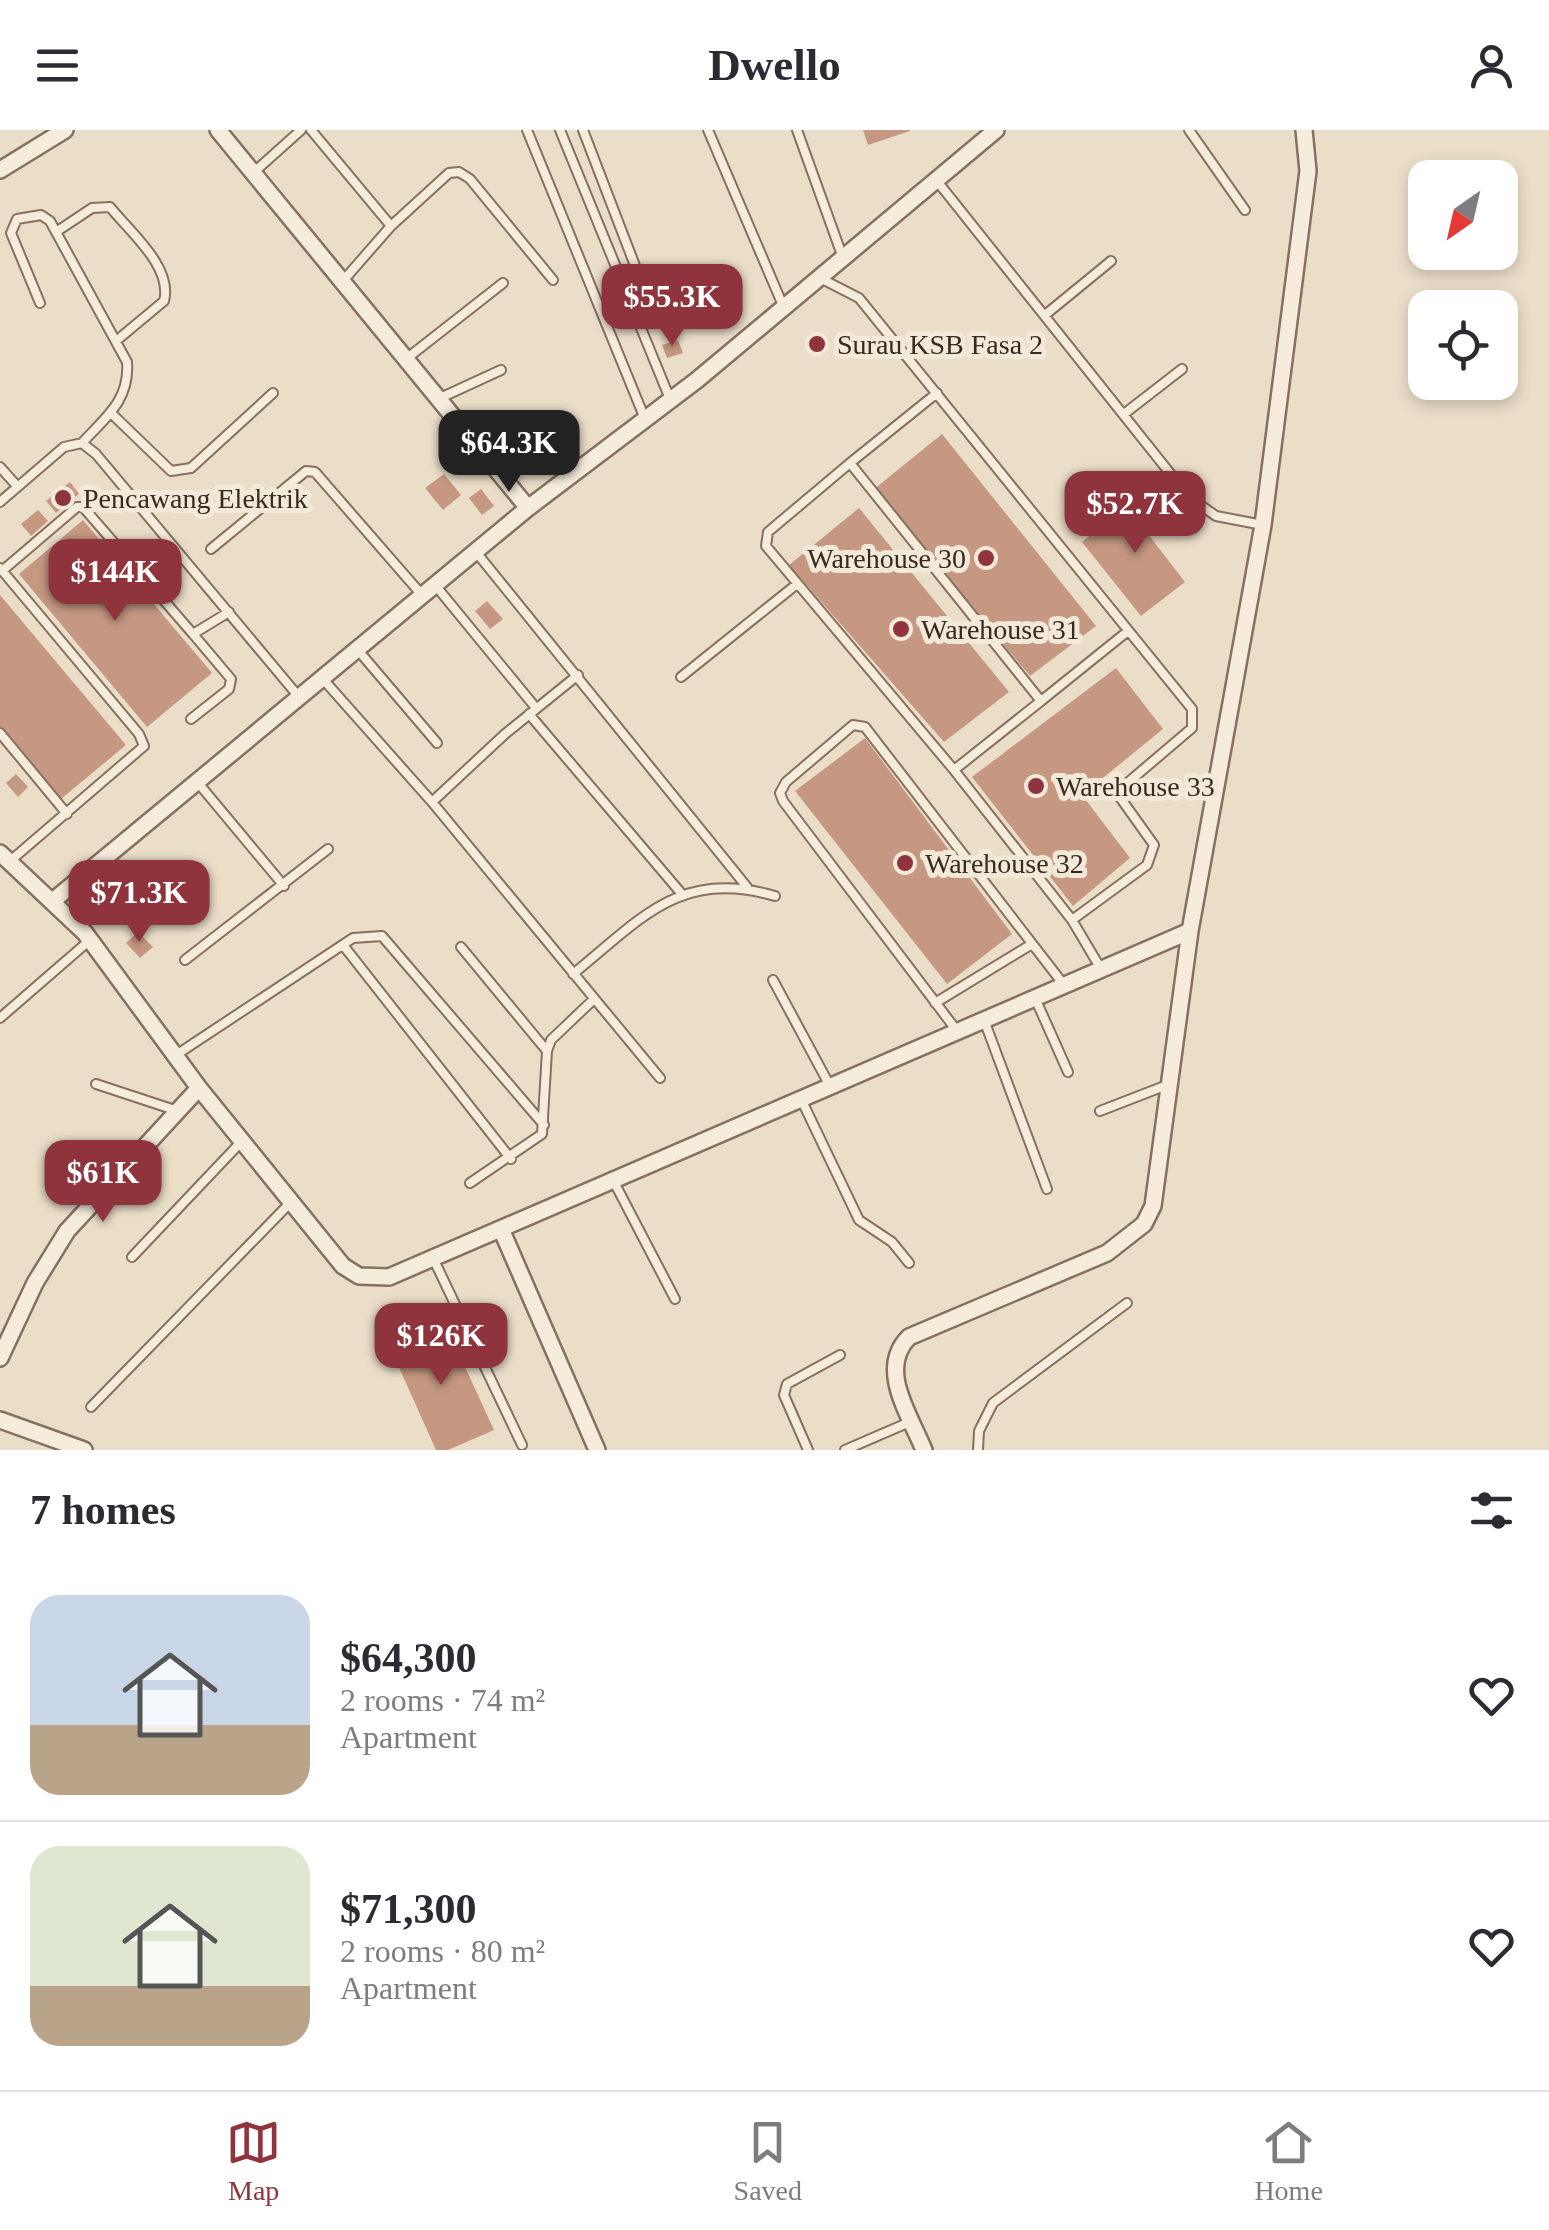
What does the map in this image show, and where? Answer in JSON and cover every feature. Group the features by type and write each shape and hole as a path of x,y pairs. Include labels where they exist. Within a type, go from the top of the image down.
{"street":[{"path":"0,170 65,130"},
{"path":"218,130 528,508"},
{"path":"54,900 199,784 528,508 784,308 996,130"},
{"path":"924,1450 894,1376 893,1361 909,1337 1108,1253 1144,1224 1159,1181 1190,931 1263,525 1308,172 1304,130"},
{"path":"4,858 54,900 90,940 242,1141 343,1266 359,1276 389,1277 1190,931"},
{"path":"0,1358 35,1283 67,1232 200,1088"},
{"path":"501,1229 596,1450"},
{"path":"0,1420 84,1450"}],"lane":[{"path":"253,173 301,130"},
{"path":"310,130 391,226"},
{"path":"527,130 645,419"},
{"path":"560,130 671,400"},
{"path":"583,130 647,297 648,313 641,327"},
{"path":"708,130 784,308"},
{"path":"797,130 844,258"},
{"path":"1189,130 1245,210"},
{"path":"342,282 391,226 449,174 459,172 470,179 554,280"},
{"path":"936,180 1201,507 1216,516 1263,525"},
{"path":"56,232 92,208 110,207 160,270 166,282 164,301 116,341"},
{"path":"0,502 64,448 82,443 112,414 128,381 126,362 116,341 56,232 41,215 17,219 11,233 40,303"},
{"path":"1045,316 1110,261"},
{"path":"820,278 859,298 1192,709 1192,728 1125,785 1119,796 1154,844 1147,865 1072,920"},
{"path":"406,359 504,283"},
{"path":"1124,414 1182,369"},
{"path":"438,398 501,370"},
{"path":"112,414 172,472 180,473 192,468 273,393"},
{"path":"937,393 765,538 797,584 954,770 1072,920 1101,969"},
{"path":"82,443 299,697"},
{"path":"850,463 1041,701"},
{"path":"0,467 17,486"},
{"path":"210,548 306,471 315,472 428,590 681,892"},
{"path":"4,858 67,814 144,746 1,570 77,508 84,507 231,679 229,689 191,719"},
{"path":"476,551 747,887"},
{"path":"681,677 797,584"},
{"path":"193,634 228,612"},
{"path":"954,770 1128,631"},
{"path":"357,649 437,743"},
{"path":"432,802 532,711 578,675"},
{"path":"322,678 432,802 660,1078"},
{"path":"956,1032 780,793 786,782 846,728 865,727 1064,985"},
{"path":"0,734 67,814"},
{"path":"199,784 284,886"},
{"path":"186,960 328,849"},
{"path":"573,974 681,892 747,887 774,896"},
{"path":"175,1056 353,938 382,936 544,1125"},
{"path":"0,1018 90,940"},
{"path":"935,1003 1032,944"},
{"path":"342,945 511,1159"},
{"path":"460,946 547,1050"},
{"path":"773,980 830,1086"},
{"path":"1035,998 1068,1072"},
{"path":"470,1183 511,1159 542,1134 547,1050 551,1040 594,999"},
{"path":"984,1020 1047,1188"},
{"path":"1100,1111 1171,1083"},
{"path":"96,1084 178,1111"},
{"path":"800,1099 859,1220 892,1242 909,1263"},
{"path":"132,1257 242,1141"},
{"path":"613,1180 675,1300"},
{"path":"91,1407 291,1202"},
{"path":"433,1258 522,1445"},
{"path":"978,1450 979,1432 993,1403 1127,1303"},
{"path":"808,1450 784,1396 787,1384 840,1354"},
{"path":"844,1450 912,1421"}],"building":[{"path":"863,130 910,130 910,131 868,145"},
{"path":"678,340 683,353 667,358 662,345"},
{"name":"Warehouse 30","path":"942,434 1096,626 1030,676 873,490"},
{"path":"444,474 461,495 443,510 425,488"},
{"name":"Pencawang Elektrik","path":"70,482 79,494 56,513 46,501"},
{"path":"481,489 494,506 482,515 469,498"},
{"path":"1143,493 1164,520 1148,534 1185,582 1141,616 1082,542"},
{"name":"Warehouse 31","path":"859,508 1009,692 944,742 789,565"},
{"name":"Pencawang Elektrik","path":"38,510 48,521 31,536 21,524"},
{"path":"83,520 212,673 147,727 19,574"},
{"path":"0,595 126,745 61,799 0,727"},
{"path":"487,601 503,619 490,629 475,611"},
{"name":"Warehouse 33","path":"1116,668 1163,729 1082,795 1130,858 1073,906 972,777"},
{"name":"Warehouse 32","path":"865,738 1012,934 947,984 795,791"},
{"path":"16,774 28,787 18,797 6,783"},
{"path":"138,932 153,947 140,958 126,943"},
{"path":"444,1321 494,1430 448,1450 436,1450 389,1345"}],"place":[{"name":"Surau KSB Fasa 2","path":"817,344"},
{"name":"Pencawang Elektrik","path":"63,498"},
{"name":"Warehouse 30","path":"986,558"},
{"name":"Warehouse 31","path":"901,629"},
{"name":"Warehouse 33","path":"1036,786"},
{"name":"Warehouse 32","path":"905,863"}]}
